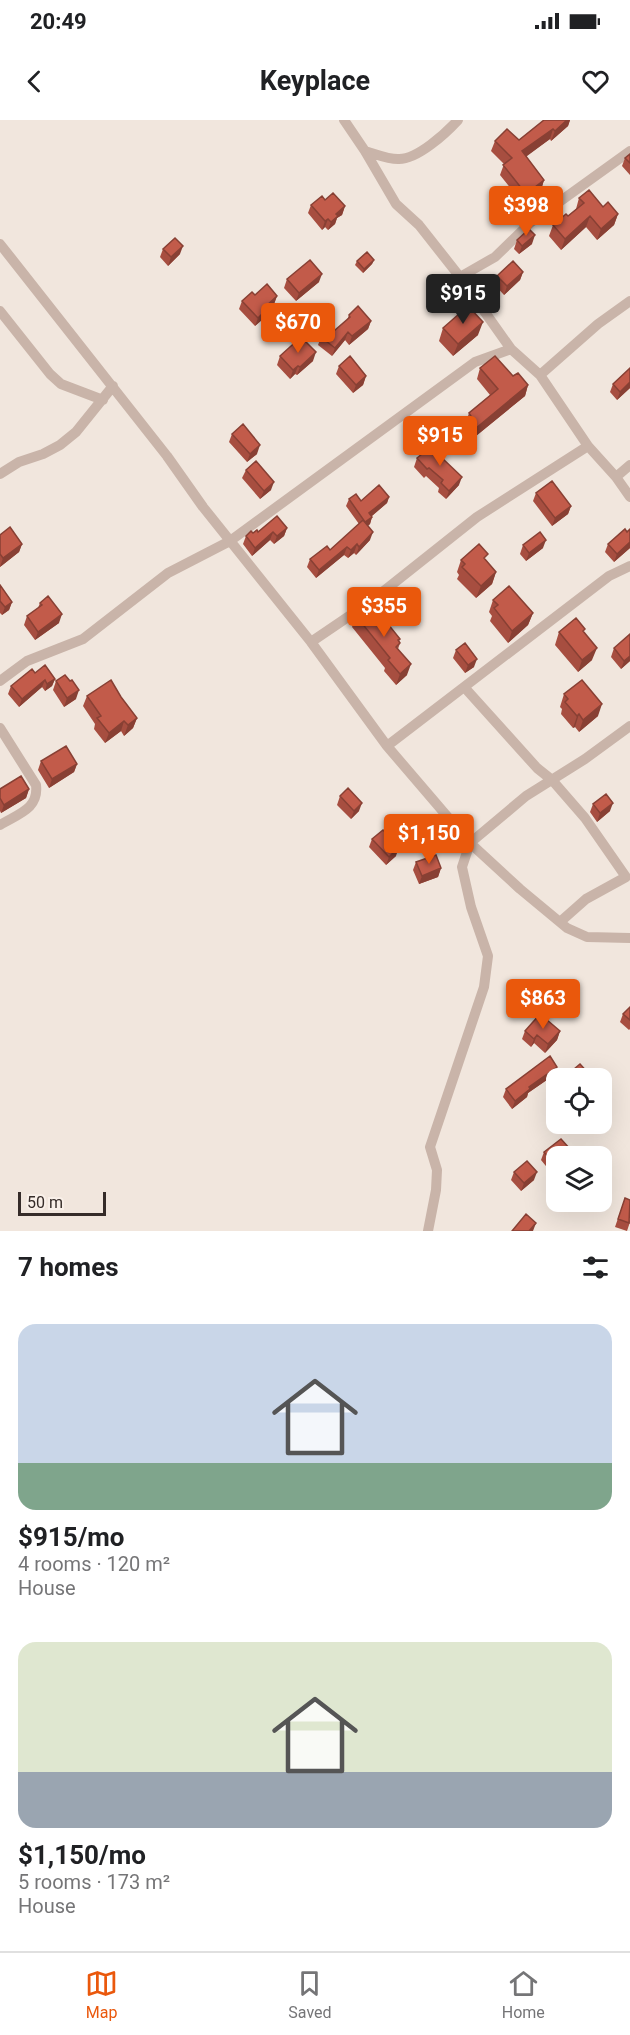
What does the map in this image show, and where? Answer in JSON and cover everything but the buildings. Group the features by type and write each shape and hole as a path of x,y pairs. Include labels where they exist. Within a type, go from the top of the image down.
{"street":[{"path":"344,120 366,151 396,204 419,225 460,277 511,349 540,375 588,446 616,477 630,497"},
{"path":"366,151 392,158 407,158 433,143 458,120"},
{"path":"460,277 495,257 530,223 630,151"},
{"path":"0,244 311,642 387,747 470,843 567,928 587,937 630,938"},
{"path":"540,375 598,324 630,301"},
{"path":"0,311 50,374 62,384 103,400"},
{"path":"0,681 27,661 83,639 168,573 230,541 475,362 511,349"},
{"path":"0,474 19,462 43,454 60,445 75,432 113,386"},
{"path":"311,642 370,602 477,518 588,446"},
{"path":"616,477 630,465"},
{"path":"387,747 609,576 630,566"},
{"path":"465,687 585,818 628,876 586,899 560,922"},
{"path":"428,1231 436,1190 437,1170 430,1147 484,987 488,956 471,907 462,867 470,843 526,796 585,759 630,726"},
{"path":"0,728 36,785 37,793 30,808 0,825"}]}
